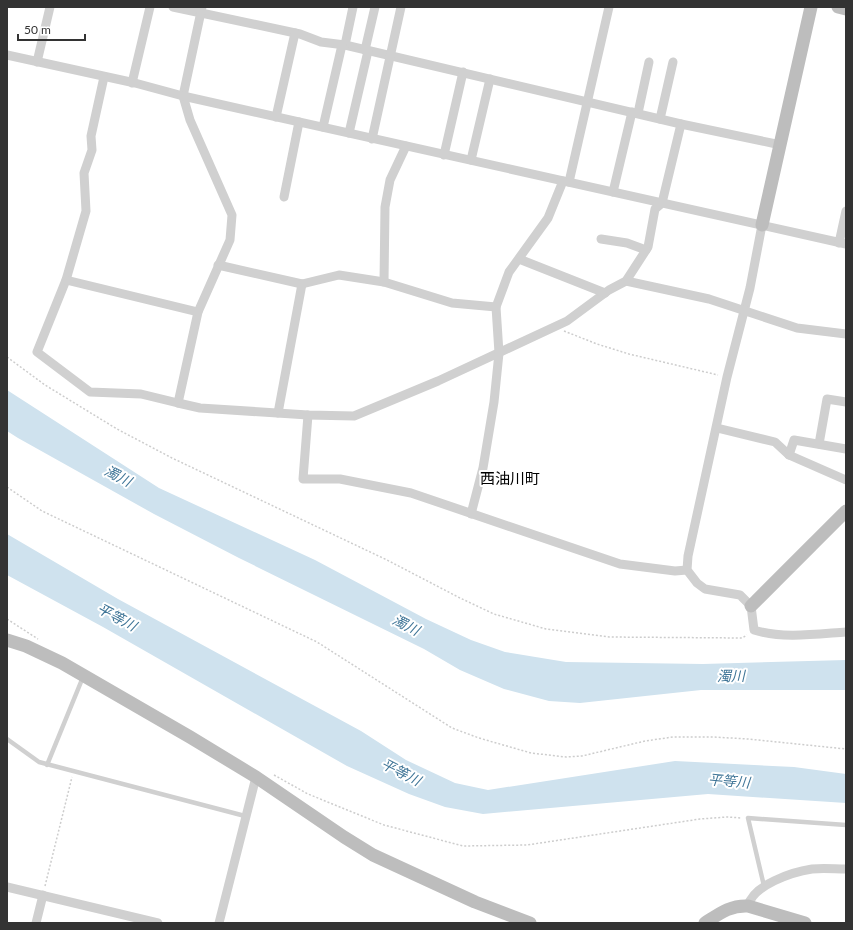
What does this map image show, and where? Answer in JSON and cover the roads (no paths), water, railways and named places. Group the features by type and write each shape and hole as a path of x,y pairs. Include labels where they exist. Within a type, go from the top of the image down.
{"street":[{"path":"38,62 50,7"},
{"path":"132,83 150,7"},
{"path":"173,7 202,10 295,33 321,42 367,50 681,124 781,145"},
{"path":"323,127 353,7"},
{"path":"349,133 375,7"},
{"path":"372,139 401,7"},
{"path":"471,514 482,468 493,409 499,353 496,307 509,272 548,218 566,181 609,7"},
{"path":"811,7 762,226 750,288 727,377 688,556 687,570 697,583 705,589 740,595 751,606 754,630 765,634 821,634 846,632"},
{"path":"838,7 846,9"},
{"path":"178,403 198,312 230,240 232,215 190,120 183,96 202,10"},
{"path":"276,117 295,33"},
{"path":"7,55 372,139 566,181 842,244 846,211"},
{"path":"613,192 649,62"},
{"path":"660,119 673,62"},
{"path":"444,155 463,72"},
{"path":"104,77 92,136 92,150 84,173 86,211 66,280 37,352 90,392 141,394 200,408 308,415 354,416 499,353 567,320 605,293 626,281 646,250 655,209 662,203 681,124"},
{"path":"471,160 490,79"},
{"path":"284,197 299,122"},
{"path":"384,282 385,207 390,180 406,146"},
{"path":"601,239 627,243 646,250"},
{"path":"519,259 605,293"},
{"path":"218,265 302,284 339,275 384,282 452,303 496,307"},
{"path":"66,280 198,312"},
{"path":"626,281 702,297 797,328 846,334"},
{"path":"278,413 302,284"},
{"path":"819,444 826,399 846,402"},
{"path":"308,415 303,478 340,479 411,493 620,564 675,571 687,570"},
{"path":"717,428 775,442 789,455 846,480"},
{"path":"789,455 794,440 846,448"},
{"path":"751,606 846,511"},
{"path":"7,640 46,654 190,737 256,777 344,837 373,854 475,902 530,923"},
{"path":"219,923 256,777"},
{"path":"748,906 752,896 764,886 804,871 846,869"},
{"path":"7,887 158,923"},
{"path":"36,923 43,895"},
{"path":"705,923 727,909 740,906 748,906 805,923"}],"lane":[{"path":"47,765 83,676"},
{"path":"7,739 39,762 47,765 245,816"},
{"path":"764,886 748,818 846,825"}],"water":[{"name":"濁川","path":"7,390 159,488 315,560 426,619 471,640 505,652 566,662 703,664 846,660 846,690 701,690 580,703 549,701 504,689 460,670 424,649 239,558 154,514 18,438 7,431"},
{"name":"平等川","path":"7,534 118,599 361,731 406,760 455,783 488,790 675,761 794,767 846,774 846,803 708,794 483,814 445,807 409,794 347,766 103,627 7,575"}],"district":[{"name":"西油川町","path":"510,479"}]}
